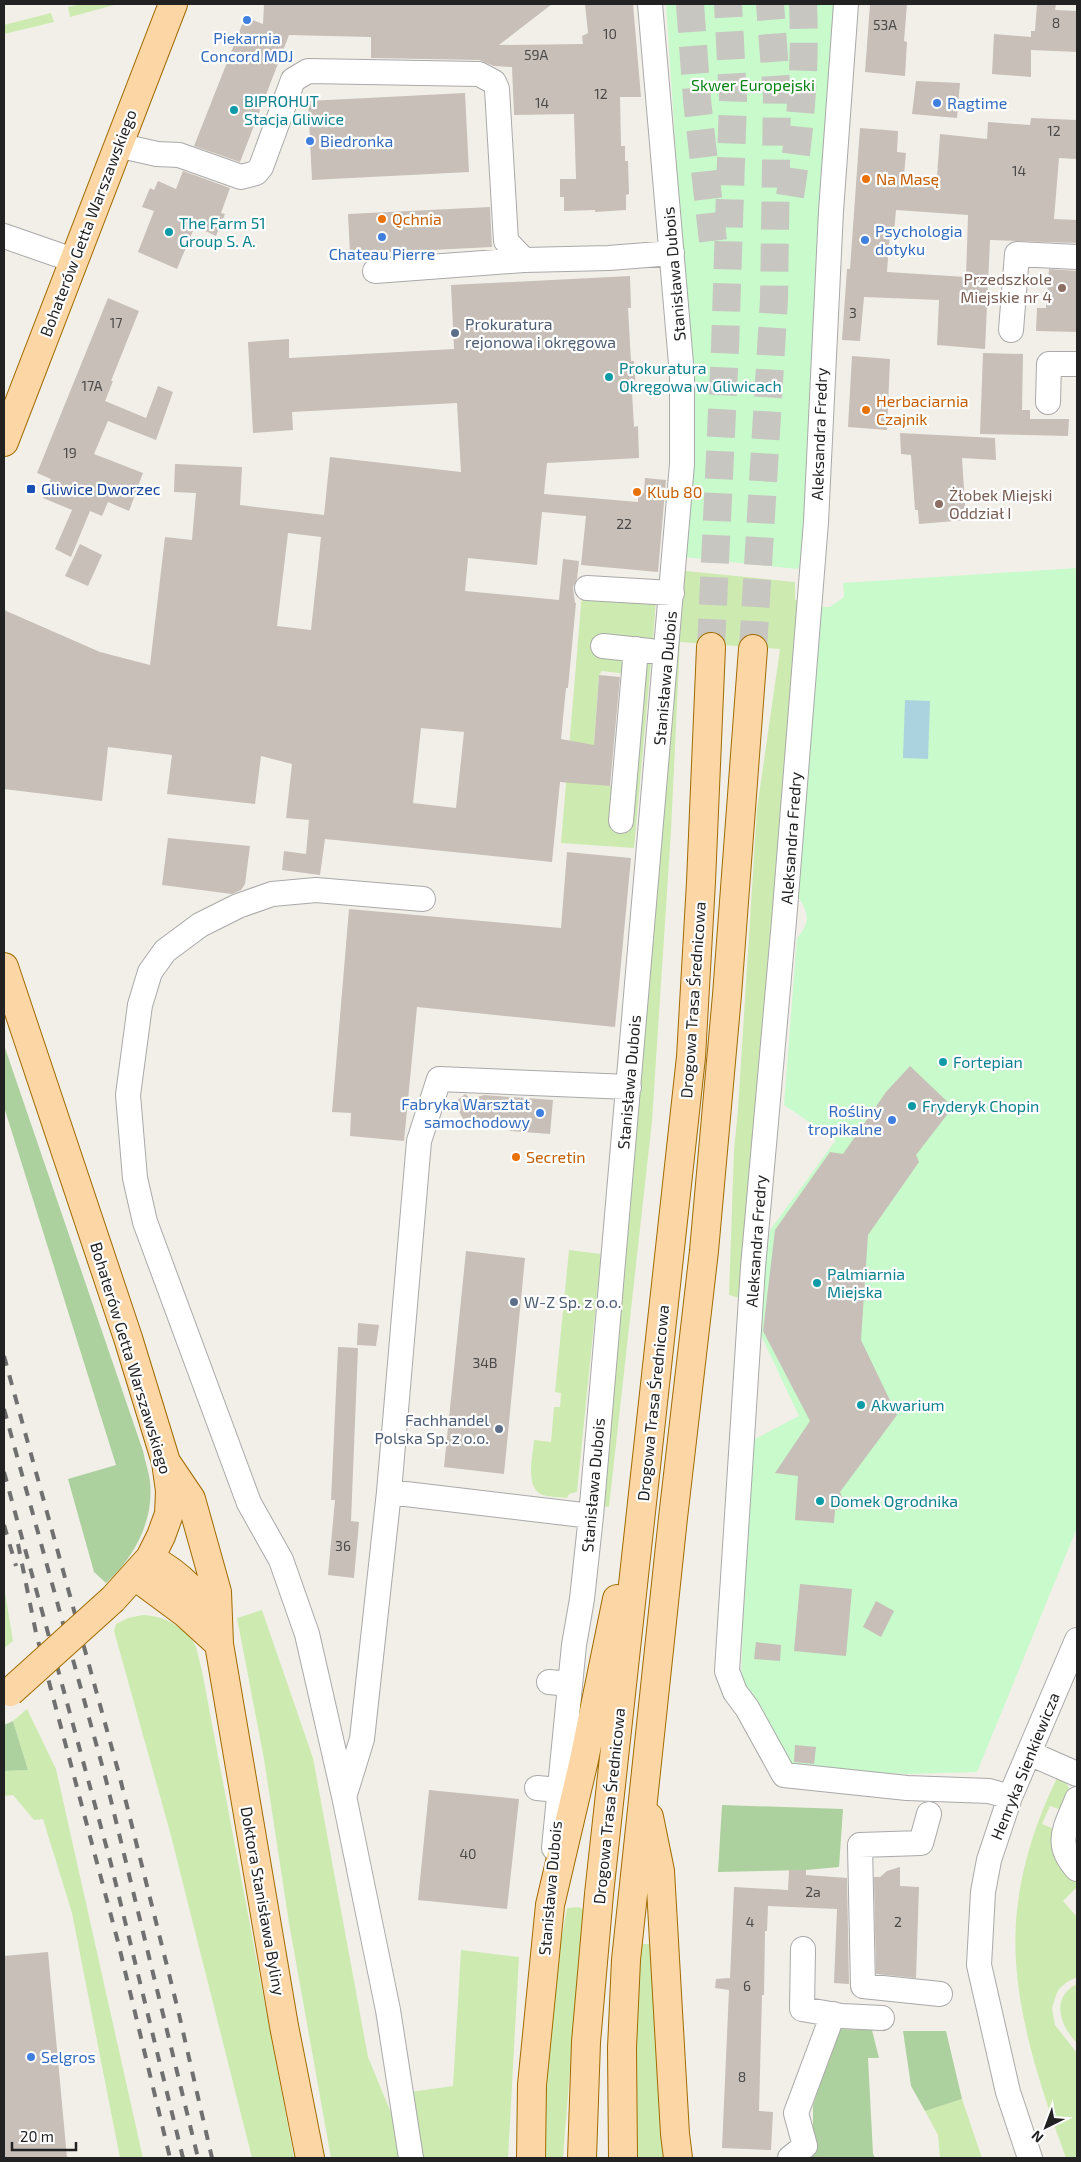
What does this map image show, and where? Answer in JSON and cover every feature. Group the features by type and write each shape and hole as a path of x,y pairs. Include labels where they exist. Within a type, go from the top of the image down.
{"main road":[{"name":"Bohaterów Getta Warszawskiego","path":"4,442 173,4"},
{"name":"Drogowa Trasa Średnicowa","path":"582,2158 586,2042 598,1894 641,1526 691,1057 698,945 710,647"},
{"name":"Drogowa Trasa Średnicowa","path":"623,2158 622,2048 626,1960 704,1251 727,995 752,649"},
{"name":"Bohaterów Getta Warszawskiego","path":"4,967 128,1338 166,1462 170,1491 169,1514 162,1536 142,1567 113,1599 7,1694"},
{"name":"Doktora Stanisława Byliny","path":"166,1462 191,1499 217,1592 219,1634 282,2017 310,2158"},
{"path":"550,1905 584,1760 614,1608 641,1526"},
{"name":"Doktora Stanisława Byliny","path":"142,1567 172,1570 194,1591 219,1634"},
{"path":"644,1788 660,1871 674,2134 678,2158"},
{"name":"Stanisława Dubois","path":"531,2158 532,2085 550,1905"}],"street":[{"name":"Stanisława Dubois","path":"550,1905 548,1789 560,1683 582,1599 591,1516 630,1087 682,464 682,375 650,4"},
{"name":"Aleksandra Fredry","path":"846,4 830,211 816,522 784,921 753,1267 727,1671 735,1692 747,1708 784,1775 938,1790 989,1791 1010,1796"},
{"path":"117,146 157,154 179,155 228,174 241,177 249,176 261,168 292,80 308,71 479,74 494,82 497,88 506,241 524,260"},
{"path":"4,236 73,260"},
{"path":"375,271 524,260 609,258 672,253"},
{"path":"1011,330 1017,254 1077,257"},
{"path":"1048,402 1049,364 1077,364"},
{"path":"587,588 672,593"},
{"path":"603,646 667,653"},
{"path":"621,821 636,649"},
{"path":"411,2158 388,2010 344,1796 307,1634 281,1560 250,1503 145,1222 135,1178 128,1095 140,1005 150,972 166,951 200,925 238,906 272,894 316,890 423,899"},
{"path":"344,1796 362,1739 388,1492 419,1141 439,1079 630,1087"},
{"path":"388,1492 591,1516"},
{"name":"Henryka Sienkiewicza","path":"1030,2158 1008,2092 979,1966 983,1892 989,1860 1010,1796 1077,1640"},
{"path":"1029,1753 1077,1774"},
{"path":"1077,1799 1065,1827 1063,1839 1068,1858 1077,1869"},
{"path":"929,1814 921,1844 860,1845 862,1986 940,1994"},
{"path":"803,1949 802,2009 833,2014 882,2018"},
{"path":"790,2158 805,2146 796,2113 833,2014"}],"green space":[{"path":"81,4 118,4 70,17 68,7"},
{"name":"Skwer Europejski","path":"666,4 839,4 805,564 797,569 684,557 688,337"},
{"path":"51,13 54,22 4,34 4,25"},
{"path":"1077,568 1077,1528 977,1772 907,1774 788,1768 741,1681 749,1442 799,1416 757,1327 770,1230 836,1140 784,1105 797,938 805,926 807,916 804,906 797,895 821,607 830,607 844,597 843,583"},
{"path":"686,571 795,582 795,600 802,602 740,1298 729,1295 734,1150 757,809 780,649 680,642 671,831 652,1121 609,1507 601,1506 683,573"},
{"path":"582,593 656,598 653,641 620,659 625,666 627,674 602,671 599,675 591,784 615,786 646,663 651,662 634,848 561,843"},
{"path":"4,1045 143,1451 149,1474 149,1510 140,1537 126,1562 106,1583 94,1572 68,1479 116,1465 4,1107"},
{"path":"569,1250 601,1254 577,1492 569,1494 567,1498 546,1496 537,1491 533,1486 531,1463 534,1440 551,1442 554,1407 560,1407 561,1393 555,1392"},
{"path":"4,1587 13,1641 4,1648"},
{"path":"262,1610 313,1758 368,2057 396,2125 403,2158 331,2158 289,1923 264,1759 237,1618"},
{"path":"143,1615 166,1620 181,1628 196,1647 294,2158 252,2158 170,1832 114,1631 116,1624 128,1618"},
{"path":"27,1709 56,1769 143,2158 120,2158 72,1913 43,1819 34,1820 13,1795 4,1796 4,1771 28,1770 13,1721"},
{"path":"13,1721 28,1770 4,1771 4,1725"},
{"path":"1058,1776 1066,1783 1070,1790 1064,1811 1050,1806 1042,1824 1056,1830 1063,1866 1077,1882 1077,1887 1063,1901 1077,1917 1077,1977 1059,1989 1052,2008 1055,2025 1077,2053 1077,2158 1066,2158 1036,2067 1021,2005 1015,1942 1019,1893 1027,1858 1043,1808"},
{"path":"722,1805 843,1809 839,1867 806,1870 718,1872"},
{"path":"579,1907 587,1912 576,1993 563,2158 544,2158 544,2060 552,1993 567,1908"},
{"path":"640,1944 654,1944 669,2158 636,2158 635,2098"},
{"path":"461,1950 519,1957 508,2158 421,2158 410,2092 453,2086"},
{"path":"1077,1984 1077,2043 1066,2028 1060,2012 1063,1996"},
{"path":"835,2029 872,2030 879,2058 868,2058 873,2154 875,2158 806,2158 813,2147 813,2106"},
{"path":"903,2031 946,2031 962,2099 925,2111 911,2086"},
{"path":"962,2099 982,2158 940,2158 938,2135 925,2111"}],"water":[{"path":"905,700 930,701 928,759 903,758"}],"building":[{"path":"264,4 552,4 499,45 583,44 582,36 588,33 585,4 633,4 641,97 620,97 621,146 625,146 625,161 628,161 629,194 626,195 626,210 564,211 564,197 560,197 560,179 576,179 574,114 514,115 512,67 494,66 479,60 371,58 371,37 289,35 240,162 194,146 245,17 263,24"},
{"path":"870,4 907,4 904,41 907,42 905,76 865,72"},
{"path":"1037,4 1056,4 1055,10 1077,11 1077,52 1031,50 1031,77 992,74 994,34 1031,37 1031,31 1035,31"},
{"path":"916,81 960,83 957,118 912,114"},
{"path":"465,93 469,172 312,180 308,101"},
{"path":"1031,118 1077,120 1077,159 1059,158 1054,219 1077,220 1077,243 990,240 985,349 937,345 939,300 864,297 860,341 842,340 847,269 850,269 860,128 898,131 897,152 906,153 904,175 937,177 940,134 987,139 988,122 1030,125","holes":["896,210 968,215 966,277 887,272 890,232 894,232"]},
{"name":"The Farm 51 Group S. A.","path":"183,171 230,188 221,213 225,214 216,236 195,226 177,269 138,252 154,211 142,207 150,188 154,190 158,181 176,189"},
{"path":"490,207 492,247 350,254 348,214"},
{"name":"Przedszkole Miejskie nr 4","path":"1049,269 1077,271 1077,332 1036,331 1037,308 1046,308"},
{"path":"630,276 631,308 628,308 631,361 634,361 636,391 632,392 634,427 638,426 639,458 547,463 544,494 638,502 638,493 644,493 645,478 666,480 658,572 581,565 586,516 542,512 537,565 468,558 465,591 559,600 563,559 579,561 577,579 573,587 576,603 561,739 594,745 599,675 620,677 610,786 560,782 552,862 325,839 320,875 282,870 284,851 306,854 309,820 286,818 292,764 261,756 255,804 167,794 172,755 108,747 102,801 4,789 4,610 100,652 150,665 165,537 192,540 196,493 174,492 175,464 242,467 240,505 324,515 330,457 461,472 457,403 292,412 293,430 253,433 248,342 289,339 289,358 454,349 451,285","holes":["288,533 321,537 311,630 277,626","421,728 464,732 456,808 413,803"]},
{"path":"108,298 139,311 105,401 146,418 158,386 173,392 156,440 108,421 94,454 143,473 129,511 108,502 102,516 90,511 71,557 55,549 72,510 43,498 51,479 37,473"},
{"path":"983,353 1023,354 1022,410 1030,410 1030,419 1069,419 1068,436 980,434"},
{"path":"852,356 890,359 887,430 848,427"},
{"path":"900,433 995,438 996,460 962,458 966,520 919,524 918,510 915,510 911,455 901,454"},
{"path":"80,544 102,555 88,586 65,576"},
{"path":"168,838 250,846 245,884 241,890 232,894 162,885"},
{"path":"567,852 631,858 615,1027 417,1007 404,1141 350,1136 351,1113 332,1112 349,909 561,928"},
{"name":"Palmiarnia Miejska","path":"910,1066 953,1107 916,1155 919,1162 868,1235 861,1340 897,1415 840,1492 846,1507 835,1510 834,1523 795,1520 798,1476 775,1473 810,1421 763,1331 775,1230 830,1152 843,1154 886,1092"},
{"path":"465,1094 471,1099 484,1095 553,1100 550,1134 510,1131 510,1124 491,1120 469,1129 454,1103"},
{"path":"466,1251 525,1258 504,1474 444,1467"},
{"path":"358,1323 379,1325 376,1346 357,1345"},
{"path":"338,1347 358,1348 351,1521 359,1522 354,1578 328,1575 335,1500 331,1500"},
{"path":"800,1584 852,1589 846,1656 794,1651"},
{"path":"876,1601 894,1611 881,1637 863,1627"},
{"path":"756,1642 781,1645 780,1661 754,1659"},
{"path":"795,1745 816,1747 814,1764 794,1762"},
{"path":"429,1790 519,1799 507,1909 418,1900"},
{"path":"900,1867 900,1886 919,1887 916,1978 876,1974 874,1877 880,1877 887,1871"},
{"path":"789,1870 806,1870 806,1875 847,1878 849,1984 834,1983 837,1909 768,1906 767,1931 765,1931 764,1995 762,1995 759,2111 773,2112 771,2150 722,2148 729,1990 715,1988 716,1979 730,1978 734,1887 788,1890"},
{"name":"Selgros","path":"48,1952 67,2158 4,2158 4,1956"}],"tunnel":[{"path":"690,4 697,100 714,250"},
{"path":"711,647 725,348 733,99 728,4"},
{"path":"753,649 774,299 777,96 770,4"},
{"path":"790,196 801,100 804,52 803,4"}],"railway":[{"path":"4,1356 119,1774 178,2010 212,2158"},
{"path":"4,1409 105,1776 198,2158"},
{"path":"4,1472 110,1860 183,2158"},
{"path":"4,1525 16,1566"},
{"path":"18,1544 36,1633 118,1942 170,2158"}],"place":[{"name":"Piekarnia Concord MDJ","path":"247,20"},
{"name":"Ragtime","path":"937,103"},
{"name":"BIPROHUT Stacja Gliwice","path":"234,110"},
{"name":"Biedronka","path":"310,141"},
{"name":"Na Masę","path":"866,179"},
{"name":"Qchnia","path":"382,219"},
{"name":"The Farm 51 Group S. A.","path":"169,232"},
{"name":"Chateau Pierre","path":"382,237"},
{"name":"Psychologia dotyku","path":"865,240"},
{"name":"Przedszkole Miejskie nr 4","path":"1062,288"},
{"name":"Prokuratura rejonowa i okręgowa","path":"455,333"},
{"name":"Prokuratura Okręgowa w Gliwicach","path":"609,377"},
{"name":"Herbaciarnia Czajnik","path":"866,410"},
{"name":"Gliwice Dworzec","path":"31,489"},
{"name":"Klub 80","path":"637,492"},
{"name":"Żłobek Miejski Oddział I","path":"939,504"},
{"name":"Fortepian","path":"943,1062"},
{"name":"Fryderyk Chopin","path":"912,1106"},
{"name":"Fabryka Warsztat samochodowy","path":"540,1113"},
{"name":"Rośliny tropikalne","path":"892,1120"},
{"name":"Secretin","path":"516,1157"},
{"name":"Palmiarnia Miejska","path":"817,1283"},
{"name":"W-Z Sp. z o.o.","path":"514,1302"},
{"name":"Akwarium","path":"861,1405"},
{"name":"Fachhandel Polska Sp. z o.o.","path":"499,1429"},
{"name":"Domek Ogrodnika","path":"820,1501"},
{"name":"Selgros","path":"31,2057"}]}
